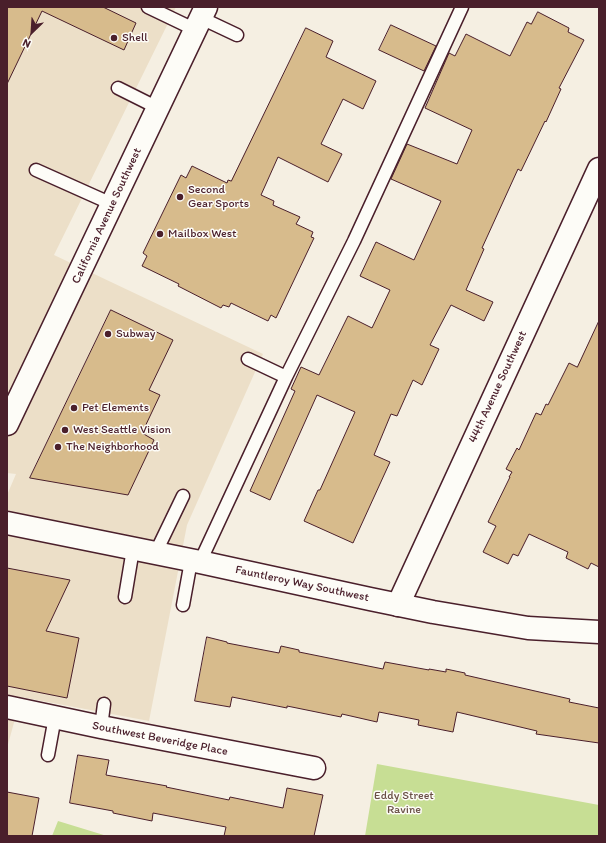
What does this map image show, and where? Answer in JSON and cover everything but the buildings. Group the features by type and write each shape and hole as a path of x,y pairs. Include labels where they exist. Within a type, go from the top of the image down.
{"main road":[{"name":"California Avenue Southwest","path":"7,424 201,18"},
{"name":"44th Avenue Southwest","path":"398,605 599,169"},
{"name":"Fauntleroy Way Southwest","path":"7,523 398,605 528,628 598,629"},
{"name":"Southwest Beveridge Place","path":"7,707 101,728 314,768"}],"lane":[{"path":"148,7 201,18 237,35"},
{"path":"183,605 195,562 354,241 462,7"},
{"path":"118,88 158,108"},
{"path":"36,170 112,204"},
{"path":"248,359 286,377"},
{"path":"155,554 183,496"},
{"path":"125,597 133,549"},
{"path":"101,728 104,704"},
{"path":"48,755 55,717"}],"shaded area":[{"path":"7,7 176,7 54,255 263,354 187,525 149,721 21,697 7,748 7,495 16,474 7,473"}],"green space":[{"name":"Eddy Street Ravine","path":"377,764 599,805 599,836 365,836"},
{"path":"58,821 107,836 52,836"}],"place":[{"name":"Shell","path":"114,38"},
{"name":"Second Gear Sports","path":"180,197"},
{"name":"Mailbox West","path":"160,234"},
{"name":"Subway","path":"108,334"},
{"name":"Pet Elements","path":"74,408"},
{"name":"West Seattle Vision","path":"65,430"},
{"name":"The Neighborhood","path":"58,447"}]}
